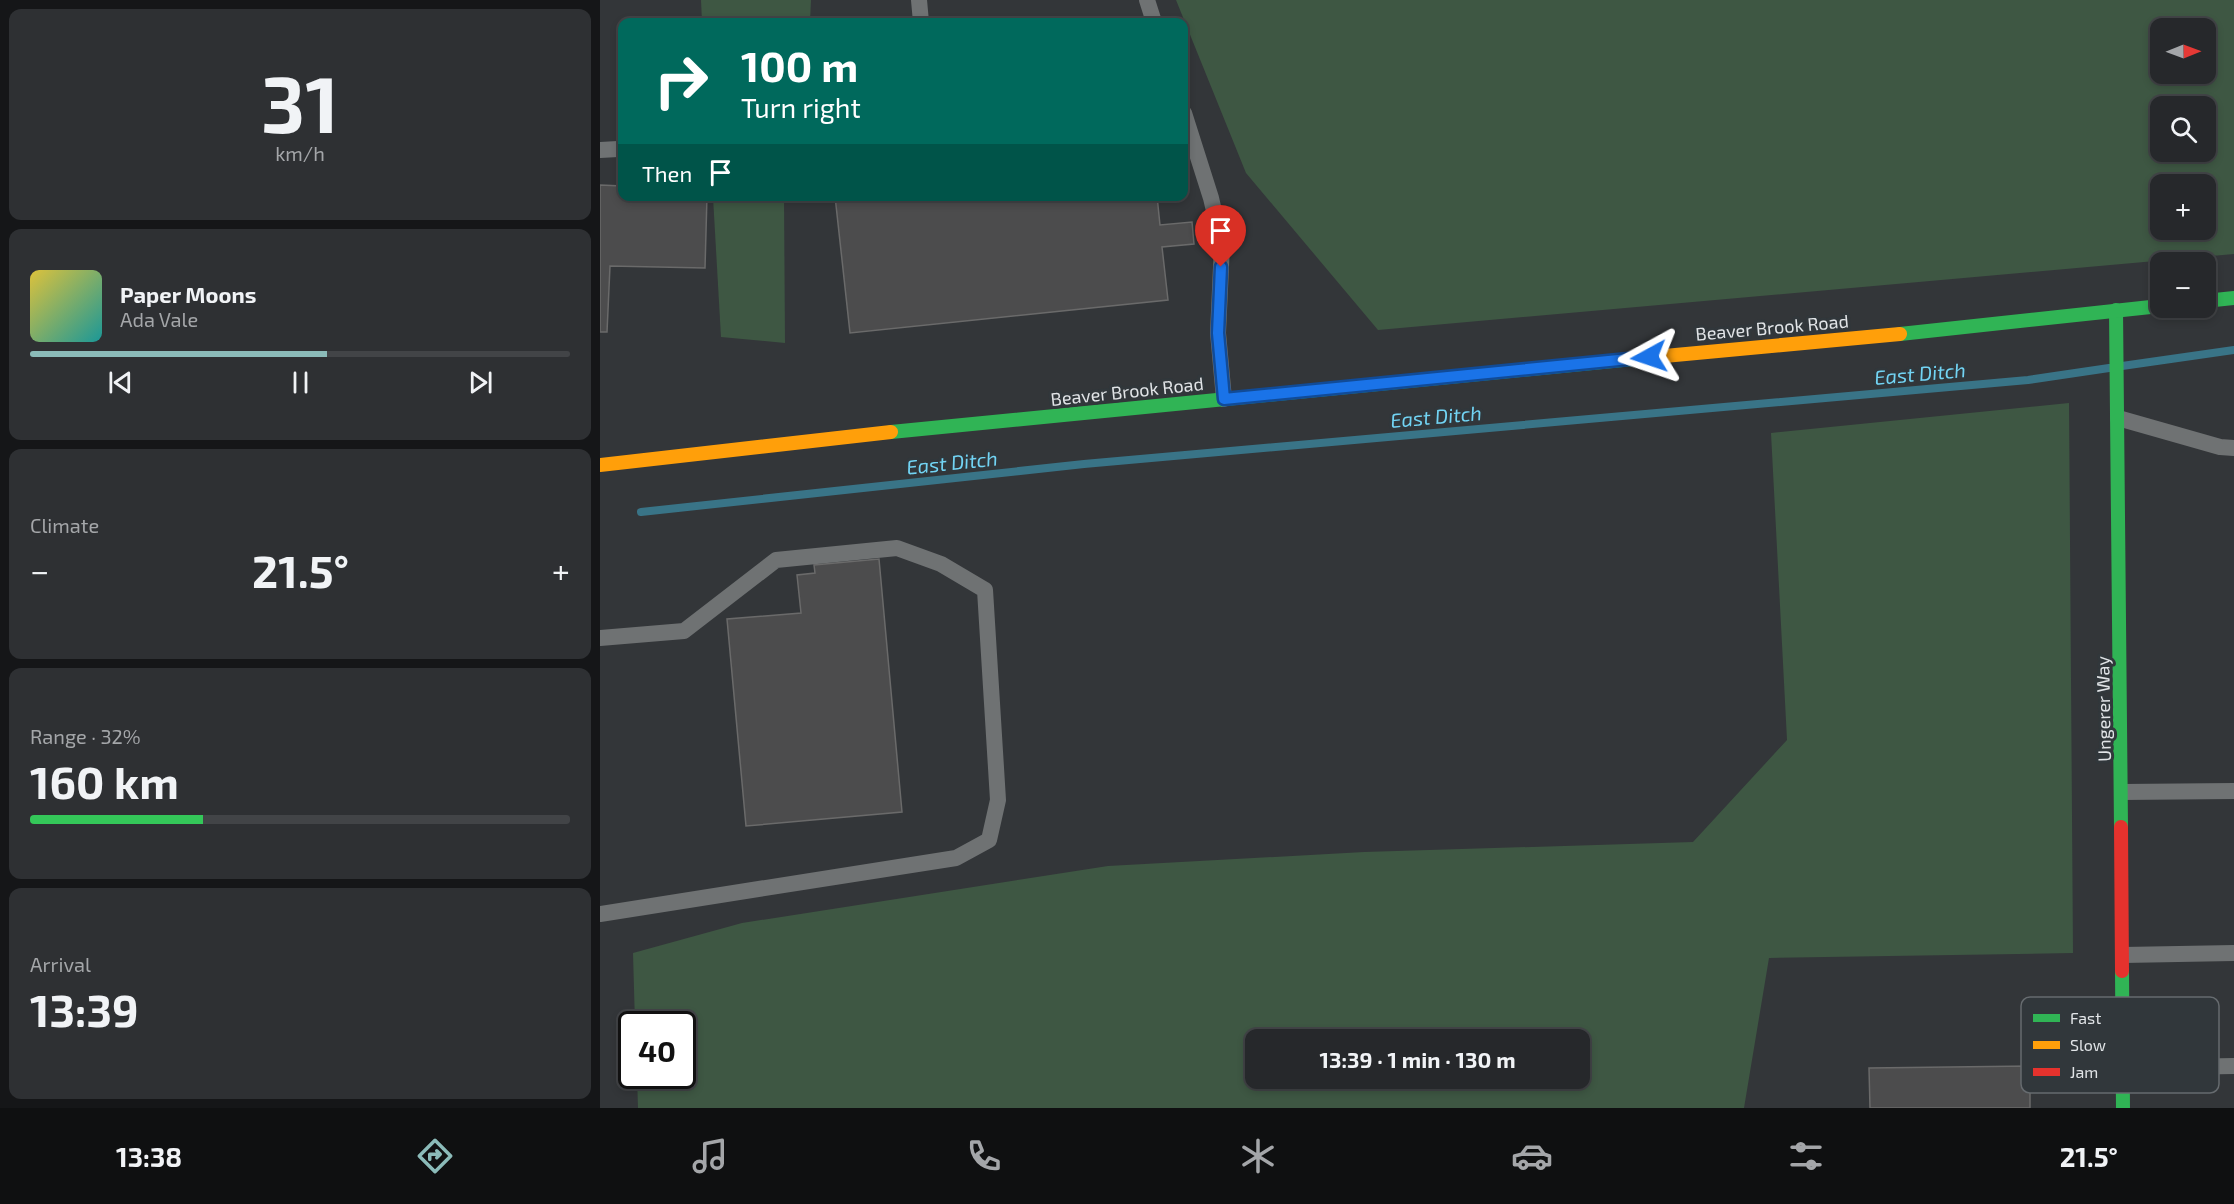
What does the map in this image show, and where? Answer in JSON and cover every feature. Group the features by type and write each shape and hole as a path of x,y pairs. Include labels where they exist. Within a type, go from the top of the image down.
{"street":[{"path":"2216,300 2234,298"},
{"name":"Beaver Brook Road","path":"600,465 765,445 1929,331 2150,307"},
{"name":"Ungerer Way","path":"2116,310 2123,997"}],"lane":[{"path":"919,0 921,18"},
{"path":"1147,0 1153,18"},
{"path":"1188,126 1211,198 1222,245 1218,333 1224,399"},
{"path":"600,150 618,149"},
{"path":"2118,418 2220,447 2234,448"},
{"path":"600,638 684,631 776,560 897,548 941,564 985,590 998,800 989,840 956,858 600,914"},
{"path":"2122,792 2234,791"},
{"path":"2123,955 2234,953"},
{"path":"2219,1066 2234,1066"}],"green space":[{"path":"701,0 811,0 810,18 702,18"},
{"path":"1176,0 2234,0 2234,254 2216,256 2216,252 2150,252 2150,261 1378,330 1246,173 1188,30 1188,18 1183,18"},
{"path":"713,201 784,201 785,343 721,337"},
{"path":"2069,403 2073,953 1769,958 1744,1108 638,1108 637,1089 696,1089 696,1011 635,1011 633,953 742,923 1108,866 1364,852 1693,842 1787,740 1771,433"}],"building":[{"path":"600,185 618,186 618,201 707,201 705,268 610,266 607,332 600,332"},
{"path":"836,201 1158,201 1160,225 1192,222 1194,244 1162,247 1168,300 850,333"},
{"path":"879,559 902,812 746,826 727,619 801,613 797,575 815,573 814,565"},
{"path":"2021,1066 2021,1093 2030,1093 2030,1108 1870,1108 1869,1068"}],"waterway":[{"name":"East Ditch","path":"2122,366 2234,350"},
{"name":"East Ditch","path":"641,512 1084,464 2028,380 2109,368"}],"traffic: fast":[{"path":"2216,300 2234,298"},
{"path":"1900,334 2150,307"},
{"path":"2116,310 2121,827"},
{"path":"891,432 1643,358"},
{"path":"2122,971 2122,997"},
{"path":"2123,1093 2123,1108"}],"traffic: slow":[{"path":"1643,358 1900,334"},
{"path":"600,465 891,432"}],"traffic: jam":[{"path":"2121,827 2122,971"}],"route":[{"path":"1221,267 1218,333 1224,399 1649,357"}]}
